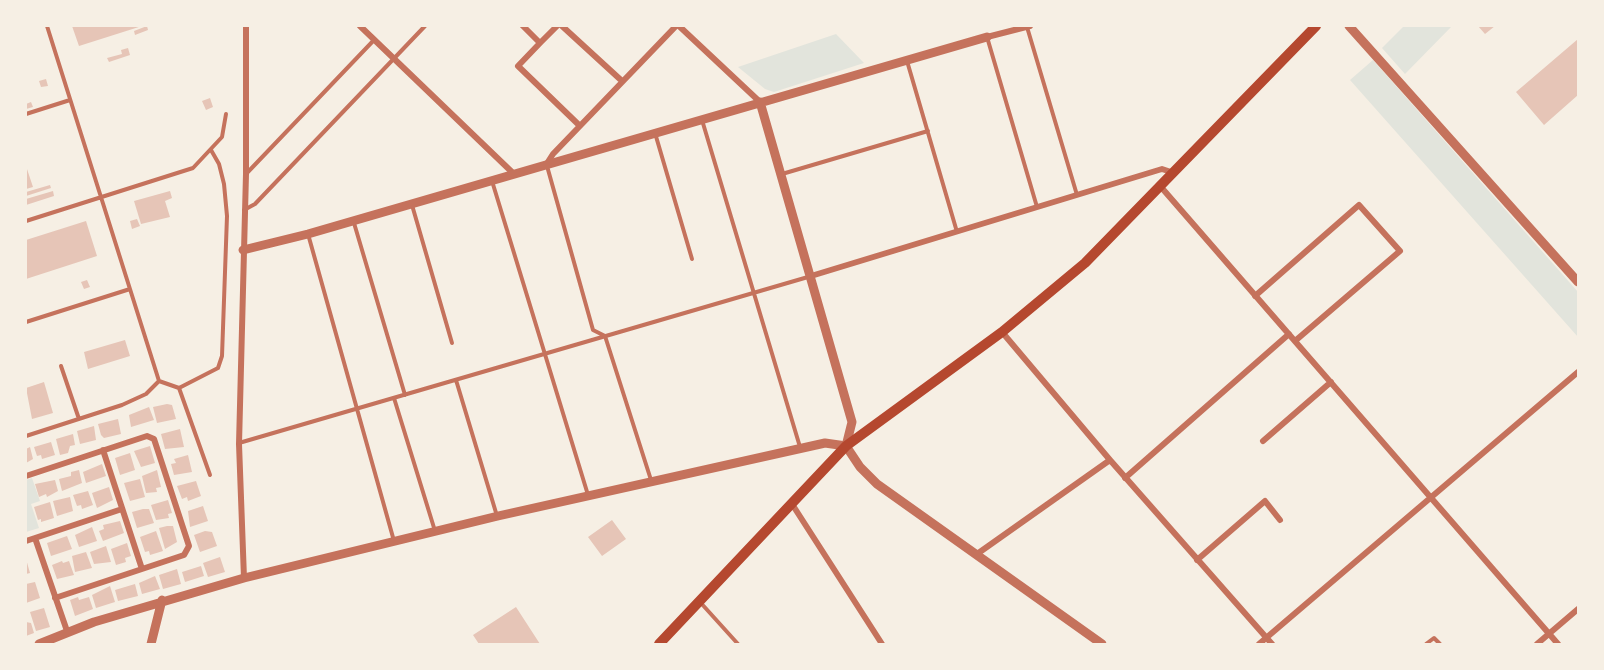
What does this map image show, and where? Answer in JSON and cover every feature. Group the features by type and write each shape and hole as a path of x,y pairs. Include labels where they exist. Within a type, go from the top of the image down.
{"main road":[{"path":"659,645 846,446 1002,332 1085,262 1175,173 1316,26"}],"street":[{"path":"244,578 239,444 246,174 246,26"},
{"path":"360,26 514,174"},
{"path":"523,26 540,43"},
{"path":"557,26 518,66 580,126"},
{"path":"562,26 622,81"},
{"path":"546,165 622,81 677,26 760,102 852,422 846,446"},
{"path":"243,250 354,221 907,58 1024,26"},
{"path":"1349,26 1578,282"},
{"path":"811,276 1162,169 1175,173"},
{"path":"1161,187 1558,645"},
{"path":"1256,296 1359,206 1400,251 1295,341"},
{"path":"1002,332 1125,478 1272,645"},
{"path":"1125,478 1289,334"},
{"path":"1259,645 1578,372"},
{"path":"1263,441 1330,382"},
{"path":"26,476 147,436 154,439 189,546 184,555 55,598"},
{"path":"39,645 67,631 162,600 244,578 498,516 825,443 846,446 873,480 1102,644"},
{"path":"103,450 142,569"},
{"path":"977,554 1110,460"},
{"path":"1197,560 1264,501 1280,520"},
{"path":"792,504 882,645"},
{"path":"26,541 122,509"},
{"path":"35,538 67,631"},
{"path":"151,645 162,600"},
{"path":"1537,645 1578,609"}],"lane":[{"path":"47,26 159,381"},
{"path":"244,210 255,204 425,26"},
{"path":"1024,26 1077,196"},
{"path":"987,37 1038,208"},
{"path":"246,174 374,40"},
{"path":"907,58 957,233"},
{"path":"26,114 70,99"},
{"path":"26,221 193,168 211,150 225,129 226,114"},
{"path":"702,119 752,293 800,447"},
{"path":"781,174 928,131"},
{"path":"654,133 692,259"},
{"path":"159,381 179,388 218,368 222,356 227,216 224,184 219,164 211,150"},
{"path":"546,165 593,330 605,336 652,483"},
{"path":"492,180 589,497"},
{"path":"412,204 452,343"},
{"path":"354,221 405,395"},
{"path":"308,234 394,542"},
{"path":"239,444 811,276"},
{"path":"26,322 130,289"},
{"path":"61,366 79,419"},
{"path":"456,380 498,516"},
{"path":"26,436 122,405 146,394 159,381"},
{"path":"179,388 210,474"},
{"path":"394,398 435,532"},
{"path":"700,602 738,645"},
{"path":"1426,645 1434,638 1440,645"}],"shaded area":[{"path":"1404,26 1452,26 1405,74 1382,48"},
{"path":"836,34 864,63 774,92 765,89 738,67"},
{"path":"1373,60 1578,292 1578,337 1350,80"},
{"path":"32,478 40,501 31,504 39,528 26,532 26,480"}],"building":[{"path":"72,26 142,26 79,46"},
{"path":"147,26 148,30 135,35 134,31"},
{"path":"1478,26 1495,26 1485,34"},
{"path":"1578,39 1578,95 1544,125 1516,92"},
{"path":"128,48 130,55 109,62 107,58 122,54 121,50"},
{"path":"46,79 48,86 41,87 39,81"},
{"path":"210,98 213,107 206,110 202,101"},
{"path":"31,102 33,107 26,109 26,104"},
{"path":"26,166 33,187 26,189"},
{"path":"50,185 51,188 26,196 26,192"},
{"path":"53,191 54,196 26,205 26,199"},
{"path":"170,191 172,198 165,201 170,217 141,224 134,201"},
{"path":"137,219 140,226 132,229 130,221"},
{"path":"86,221 97,256 26,279 26,240"},
{"path":"87,280 90,287 84,289 81,282"},
{"path":"125,340 130,356 88,369 84,352"},
{"path":"44,382 53,413 32,419 26,388"},
{"path":"172,405 176,419 157,423 153,407"},
{"path":"149,407 154,420 131,427 129,415"},
{"path":"118,419 121,434 104,438 98,424"},
{"path":"94,426 96,440 80,444 77,431"},
{"path":"180,429 184,447 165,449 161,434"},
{"path":"73,434 75,445 70,446 68,453 60,455 56,439"},
{"path":"51,442 55,455 42,459 41,455 37,456 34,447"},
{"path":"150,446 155,463 141,467 134,451"},
{"path":"30,447 33,459 26,463 26,449"},
{"path":"130,453 135,470 120,475 115,458"},
{"path":"188,455 192,472 174,475 171,464 176,463 174,459"},
{"path":"102,464 106,476 86,483 83,472"},
{"path":"79,470 82,483 62,491 59,479 71,476 71,472"},
{"path":"157,470 161,487 156,488 157,492 146,493 142,476"},
{"path":"140,479 145,497 130,501 124,483"},
{"path":"55,480 58,491 47,497 46,494 39,497 35,484"},
{"path":"196,481 201,496 188,501 187,497 182,499 177,486"},
{"path":"109,487 113,500 97,508 92,493"},
{"path":"88,491 93,505 82,509 81,505 77,506 73,495"},
{"path":"70,497 73,511 57,516 53,501"},
{"path":"168,500 172,513 168,514 169,518 156,520 151,505"},
{"path":"50,502 54,518 41,522 41,519 38,520 34,507"},
{"path":"203,506 208,521 190,527 188,511"},
{"path":"149,509 154,523 137,528 132,512"},
{"path":"612,520 626,539 602,556 588,537"},
{"path":"120,521 124,533 103,541 99,531 104,529 103,525"},
{"path":"173,526 177,542 165,549 159,528"},
{"path":"92,527 97,541 79,547 75,535"},
{"path":"156,531 163,551 150,555 149,551 145,552 140,537"},
{"path":"205,531 212,532 217,546 200,552 194,535"},
{"path":"67,536 72,549 51,556 47,543"},
{"path":"127,543 131,556 125,558 126,562 116,565 111,549"},
{"path":"106,546 111,562 94,564 90,552"},
{"path":"86,552 92,568 75,572 72,556"},
{"path":"220,557 225,572 208,577 203,563"},
{"path":"26,559 30,573 26,574"},
{"path":"62,561 63,563 69,561 74,575 57,579 52,565"},
{"path":"201,566 204,576 185,582 182,572"},
{"path":"177,569 181,584 163,589 159,575"},
{"path":"155,576 160,589 142,594 139,583"},
{"path":"35,582 40,598 26,603 26,584"},
{"path":"135,584 138,596 118,601 115,590"},
{"path":"110,586 115,602 96,608 92,595"},
{"path":"78,597 79,600 89,597 93,609 75,616 70,600"},
{"path":"516,607 540,644 479,644 473,635"},
{"path":"44,608 50,627 36,631 30,612"},
{"path":"26,622 31,623 34,633 26,636"}]}
